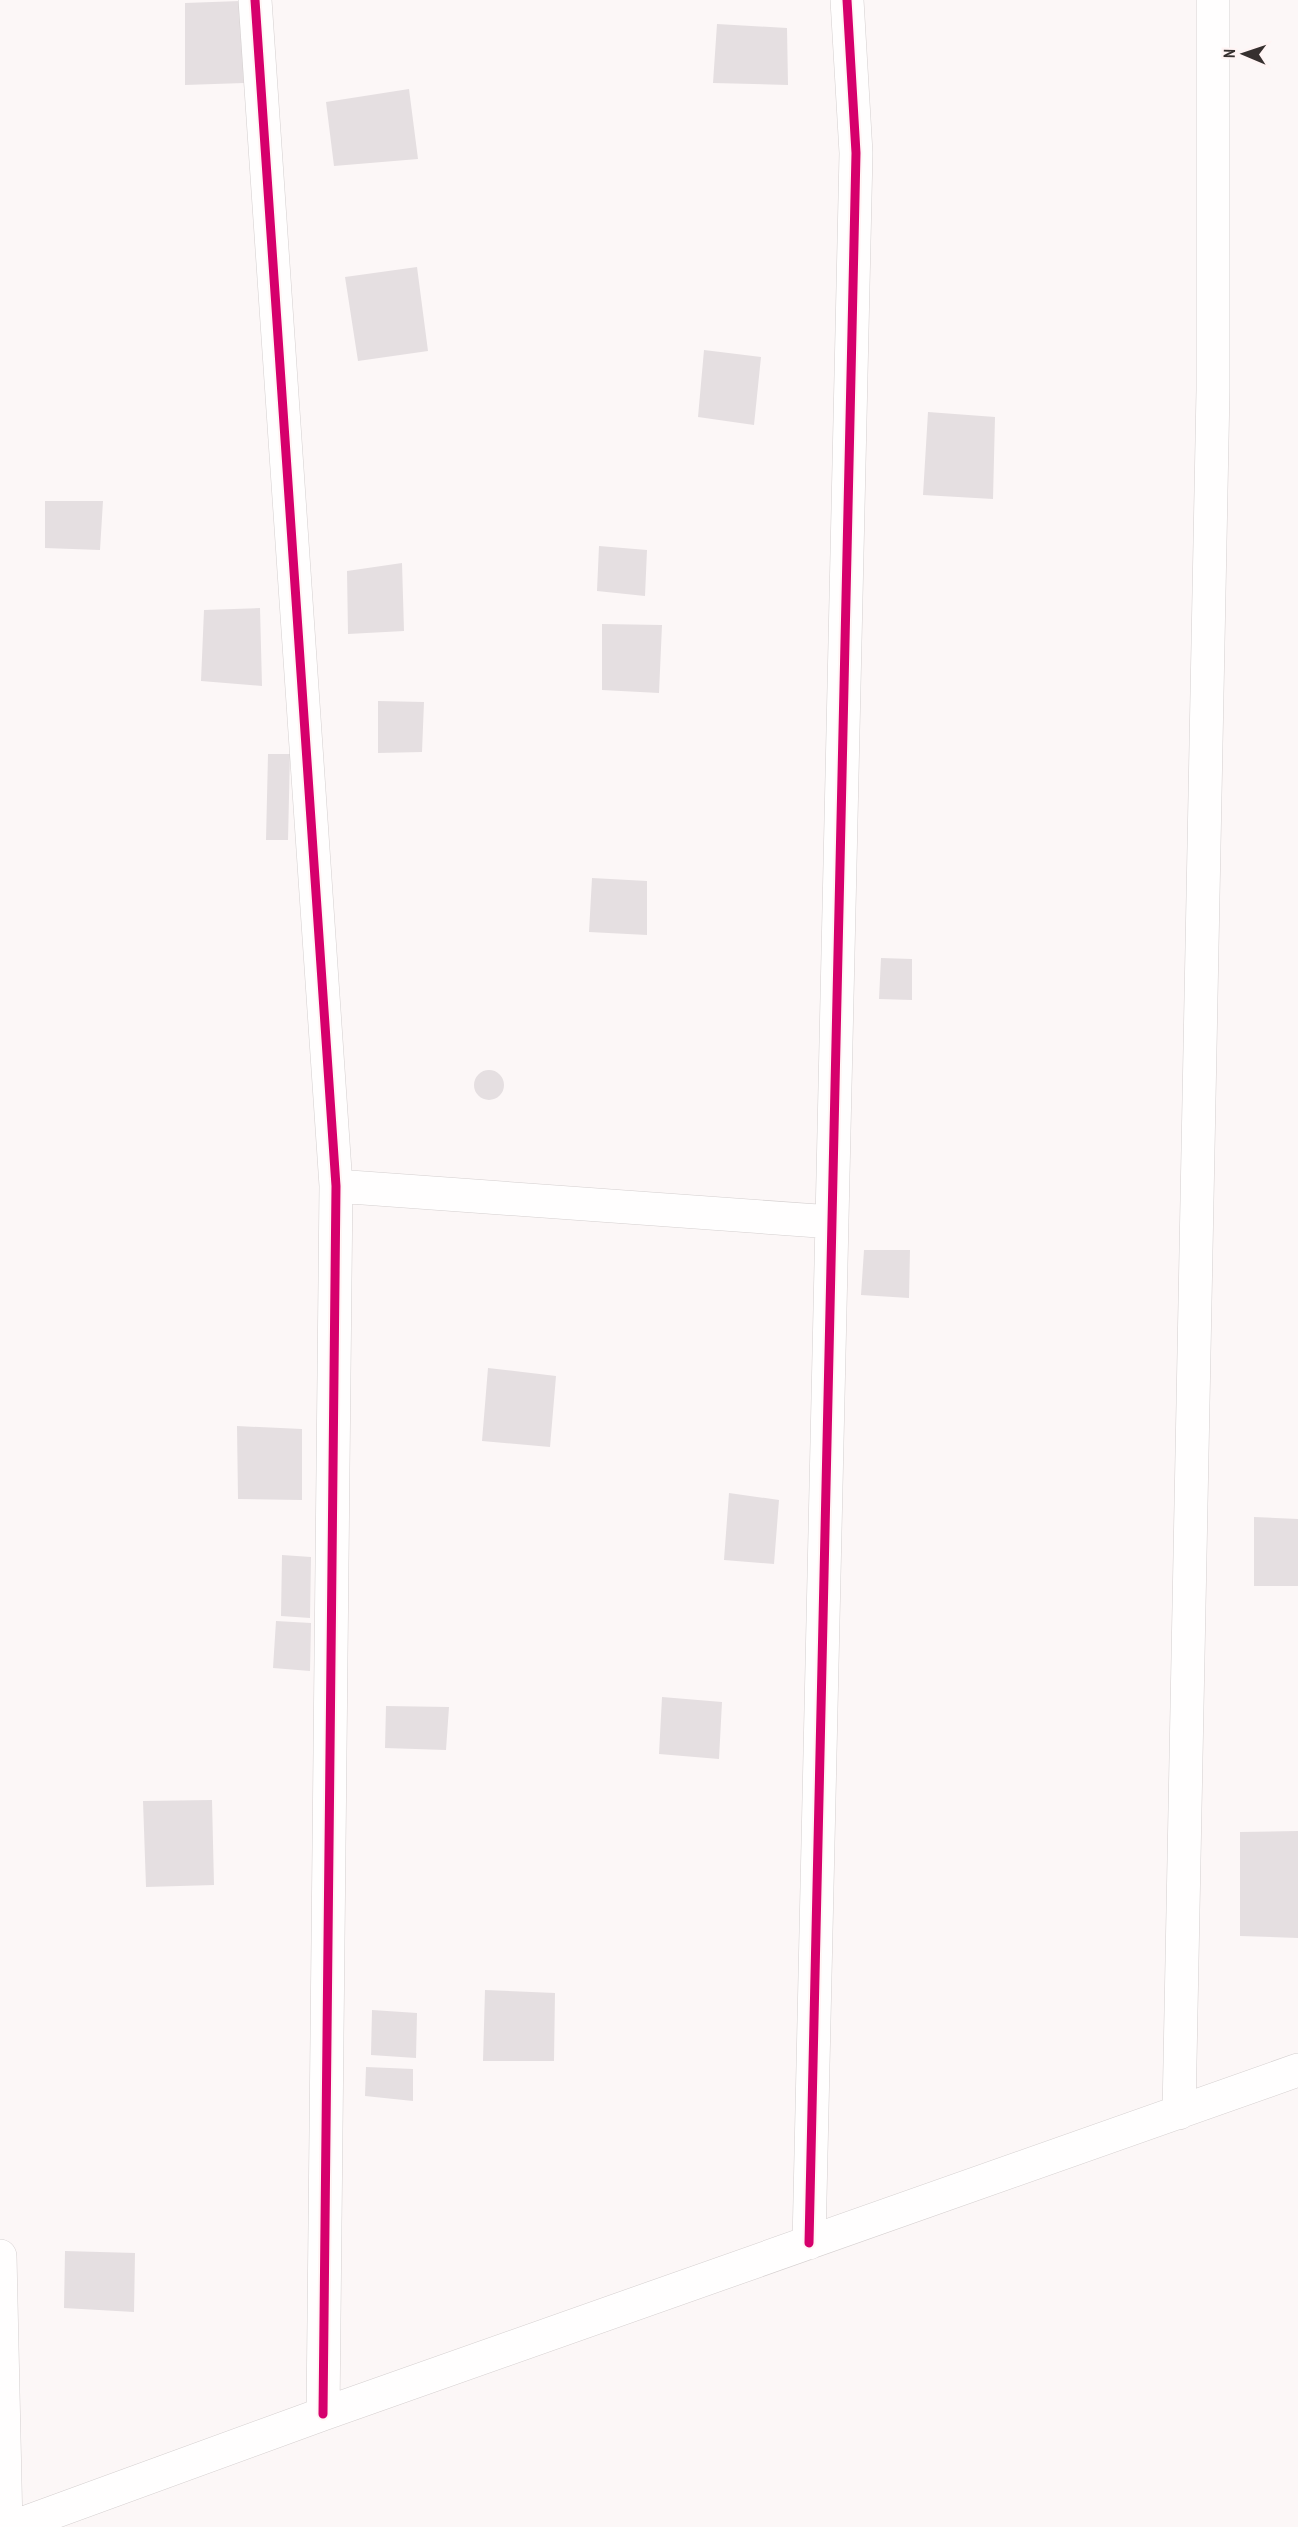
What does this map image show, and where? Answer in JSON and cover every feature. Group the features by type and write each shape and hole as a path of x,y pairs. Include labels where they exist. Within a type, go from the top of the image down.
{"street":[{"path":"255,0 336,1186 323,2414"},
{"path":"809,2243 856,153 847,0"},
{"path":"1179,2113 1213,402 1213,0"},
{"path":"336,1186 832,1222"},
{"path":"13,2527 323,2414 1298,2070"},
{"path":"0,2256 6,2527"}],"building":[{"path":"240,1 244,83 185,85 185,3"},
{"path":"717,24 787,28 788,85 713,83"},
{"path":"409,89 418,159 334,166 326,102"},
{"path":"417,267 428,351 358,361 345,277"},
{"path":"704,350 761,357 754,425 698,417"},
{"path":"928,412 995,417 993,499 923,495"},
{"path":"45,501 103,501 100,550 45,548"},
{"path":"599,546 647,550 645,596 597,591"},
{"path":"402,563 404,631 348,634 347,571"},
{"path":"260,608 262,686 201,681 204,610"},
{"path":"602,624 662,625 659,693 602,690"},
{"path":"378,701 424,702 422,752 378,753"},
{"path":"268,754 290,754 288,840 266,840"},
{"path":"592,878 647,881 647,935 589,932"},
{"path":"881,958 912,959 912,1000 879,999"},
{"path":"489,1070 495,1071 503,1079 503,1091 495,1099 489,1100 483,1099 475,1091 474,1085 475,1079 483,1071"},
{"path":"864,1250 910,1250 909,1298 861,1295"},
{"path":"488,1368 556,1376 550,1447 482,1441"},
{"path":"237,1426 302,1429 302,1500 238,1499"},
{"path":"729,1493 779,1500 774,1564 724,1560"},
{"path":"1254,1517 1298,1519 1298,1586 1254,1586"},
{"path":"282,1555 311,1557 310,1618 281,1616"},
{"path":"276,1621 311,1623 310,1671 273,1668"},
{"path":"662,1697 722,1702 719,1759 659,1754"},
{"path":"386,1706 449,1707 446,1750 385,1748"},
{"path":"212,1800 214,1885 146,1887 143,1801"},
{"path":"1298,1831 1298,1938 1240,1936 1240,1832"},
{"path":"485,1990 555,1993 554,2061 483,2061"},
{"path":"372,2010 417,2013 416,2058 371,2055"},
{"path":"366,2067 413,2069 413,2101 365,2096"},
{"path":"65,2251 135,2253 134,2312 64,2308"}],"cycle path":[{"path":"255,0 336,1186 323,2414"},
{"path":"809,2243 856,153 847,0"}]}
